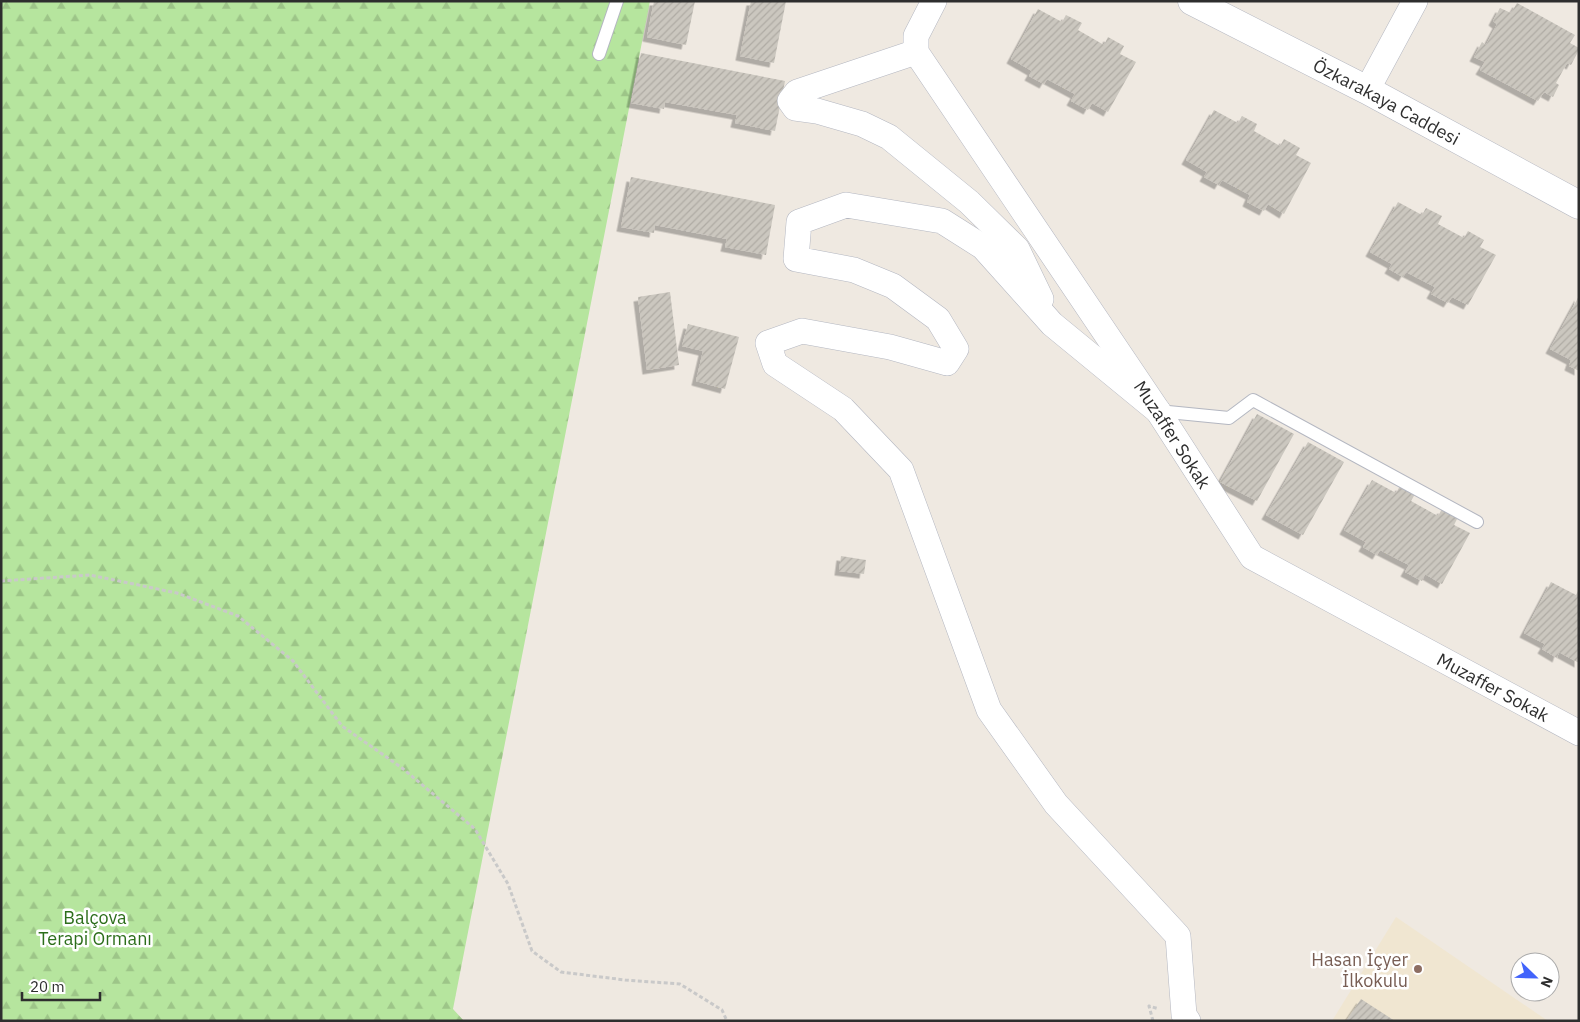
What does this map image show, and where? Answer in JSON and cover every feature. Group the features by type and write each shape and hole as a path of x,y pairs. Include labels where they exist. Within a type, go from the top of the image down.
{"street":[{"path":"934,1 916,36 916,52 797,92 790,101 795,108 817,111 862,124 889,137 970,202 1017,249 1052,324"},
{"name":"Özkarakaya Caddesi","path":"1192,1 1367,90 1579,205"},
{"path":"1367,90 1415,1"},
{"name":"Muzaffer Sokak","path":"916,52 1158,411 1252,557 1579,734"},
{"path":"1158,411 1052,324 983,247 942,221 846,205 800,222 796,259 854,270 893,286 938,318 956,349 947,363 890,347 802,331 768,343 775,364 842,409 901,470 989,710 1056,804 1178,936 1184,1015 1188,1021"}],"lane":[{"path":"599,54 617,1"},
{"path":"1158,411 1229,418 1254,400 1476,522"}],"path":[{"path":"1,581 90,575 177,593 238,616 293,661 342,726 402,768 475,829 508,884 532,951 561,972 625,980 680,984 722,1010 727,1021"}],"shaded area":[{"name":"Hasan İçyer İlkokulu","path":"1396,917 1510,995 1510,1002 1520,1002 1548,1021 1332,1021"}],"green space":[{"name":"Balçova Terapi Ormanı","path":"1,1 650,1 453,1009 464,1021 1,1021"}],"building":[{"path":"654,1 695,1 686,45 647,37"},
{"path":"751,1 786,1 774,63 740,56"},
{"path":"1517,3 1575,35 1570,43 1579,48 1579,50 1571,65 1567,63 1556,83 1559,85 1553,97 1544,92 1538,101 1480,70 1485,62 1474,57 1482,42 1486,45 1497,24 1493,21 1500,8 1511,13"},
{"path":"1038,9 1062,22 1066,15 1082,23 1078,30 1104,45 1108,37 1124,46 1120,54 1136,62 1108,112 1092,103 1088,110 1071,101 1075,94 1047,79 1044,84 1029,76 1032,71 1011,59"},
{"path":"641,53 785,81 775,131 735,123 737,115 665,102 664,109 631,103"},
{"path":"1214,110 1238,123 1242,116 1257,124 1254,131 1280,146 1284,139 1300,148 1296,155 1311,163 1284,214 1268,204 1264,211 1247,202 1250,195 1222,180 1219,185 1204,177 1207,172 1186,160"},
{"path":"631,177 775,205 766,255 725,247 727,239 655,225 654,233 621,227"},
{"path":"1398,202 1422,215 1426,208 1442,216 1438,224 1464,238 1468,231 1484,240 1480,247 1496,255 1468,305 1452,297 1448,303 1431,294 1435,287 1406,272 1403,277 1389,269 1392,264 1370,252"},
{"path":"670,292 679,365 647,370 638,297"},
{"path":"1579,296 1579,371 1569,366 1571,360 1550,349"},
{"path":"688,324 739,337 725,389 696,381 703,351 682,346"},
{"path":"1257,414 1294,434 1257,501 1220,482"},
{"path":"1308,442 1344,462 1303,535 1266,515"},
{"path":"1372,480 1396,493 1400,486 1415,494 1411,501 1438,516 1442,509 1458,517 1454,525 1470,533 1442,584 1425,574 1422,581 1405,572 1409,565 1380,550 1377,555 1363,547 1366,542 1344,530"},
{"path":"841,556 866,560 864,574 839,571"},
{"path":"1551,582 1576,595 1579,589 1579,663 1559,652 1557,658 1542,649 1545,644 1524,633"},
{"name":"Hasan İçyer İlkokulu","path":"1361,999 1395,1021 1346,1021"}],"place":[{"name":"Hasan İçyer İlkokulu","path":"1418,969"}]}
